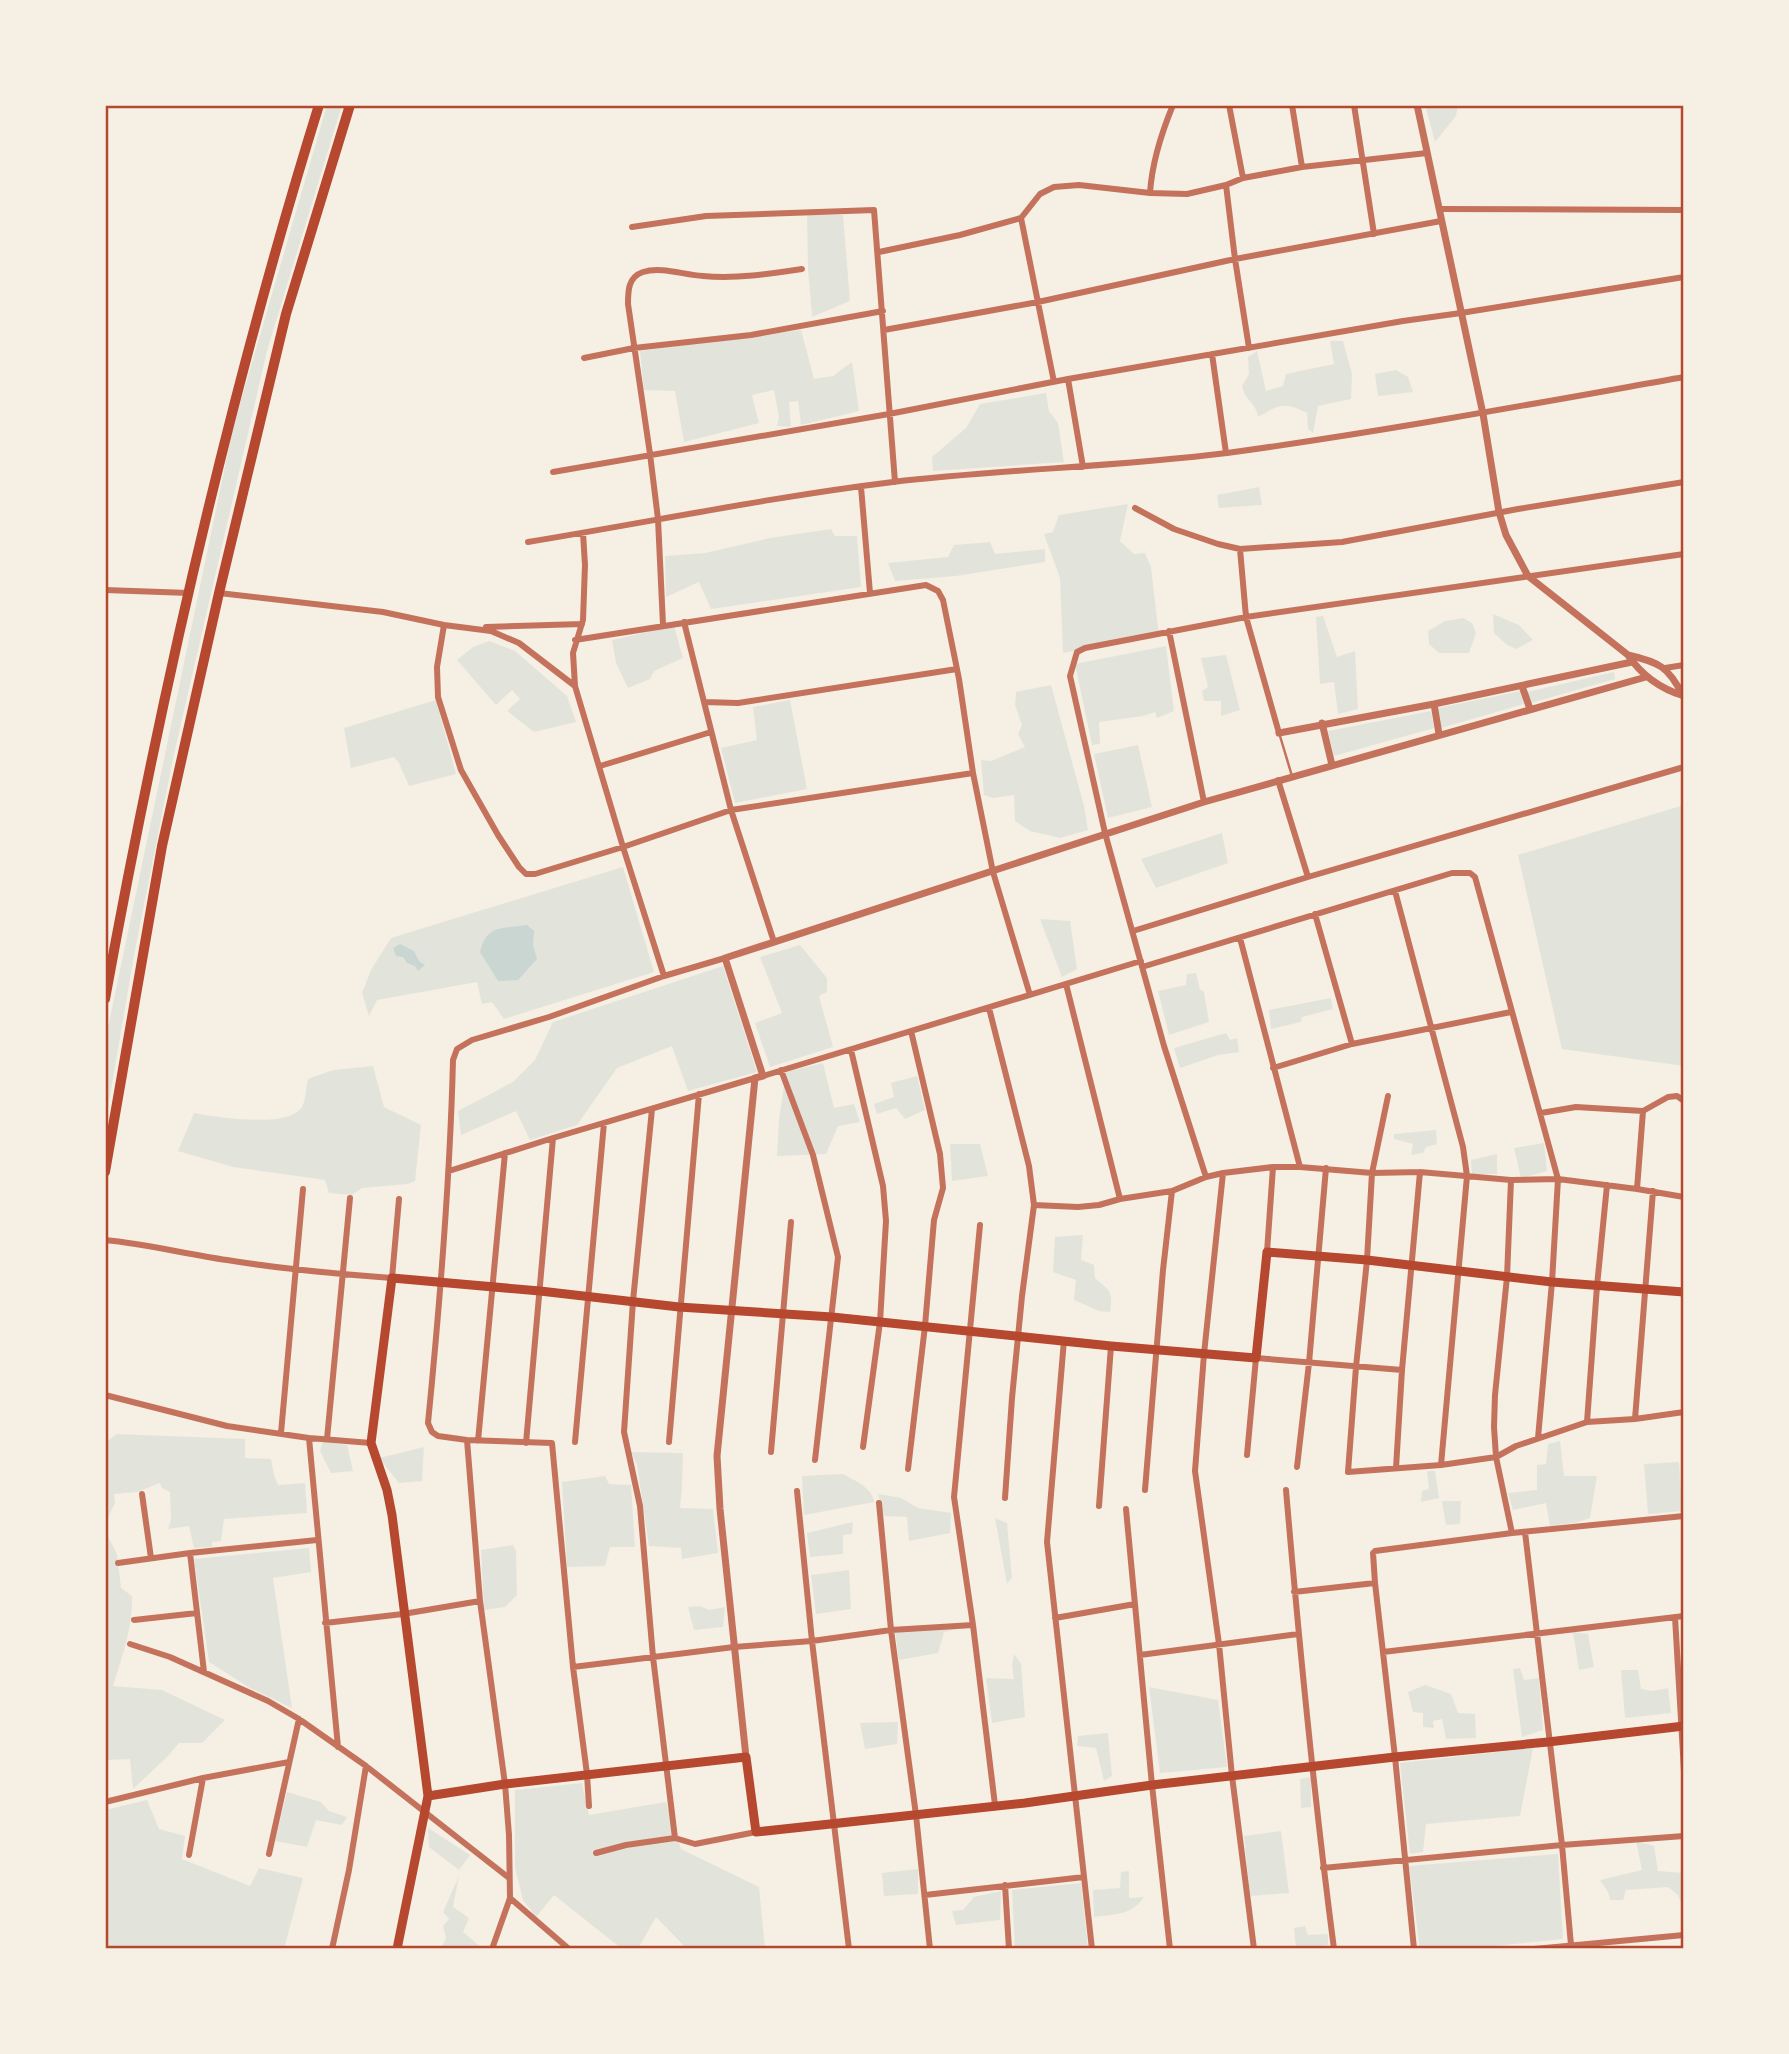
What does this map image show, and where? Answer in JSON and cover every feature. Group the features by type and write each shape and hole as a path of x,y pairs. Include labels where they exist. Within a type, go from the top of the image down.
{"highway":[{"path":"105,999 133,844 230,415 319,105"},
{"path":"105,1172 162,846 219,593 286,314 350,105"}],"main road":[{"path":"397,1949 428,1796 389,1503 371,1443 392,1278 679,1307 832,1317 1256,1358 1267,1252 1367,1260 1552,1282 1684,1292"},
{"path":"428,1796 505,1784 746,1757 756,1832 1683,1726"}],"street":[{"path":"1150,193 1159,140 1173,105"},
{"path":"1230,105 1243,178"},
{"path":"1292,105 1302,167"},
{"path":"1354,105 1374,234"},
{"path":"1417,105 1482,414 1499,512 1506,535 1528,576 1630,659 1646,677 1674,694 1684,696"},
{"path":"879,252 960,235 1021,218 1040,194 1054,187 1079,185 1187,194 1243,178 1302,167 1427,153"},
{"path":"1226,185 1249,348"},
{"path":"1438,209 1684,210"},
{"path":"632,227 706,216 874,210 895,482"},
{"path":"1021,218 1055,382"},
{"path":"884,330 1038,302 1235,259 1441,222"},
{"path":"663,625 658,519 628,288 633,278 642,272 657,270 704,276 751,276 802,269"},
{"path":"553,472 1403,320 1684,277"},
{"path":"584,358 634,348 751,335 883,311"},
{"path":"1212,354 1226,453"},
{"path":"528,542 895,482 1226,453 1482,414 1684,377"},
{"path":"1068,379 1083,467"},
{"path":"1135,508 1174,529 1240,549 1342,542 1499,512 1684,482"},
{"path":"861,487 870,593"},
{"path":"583,533 585,565 582,624 572,664 575,686 664,976"},
{"path":"1240,549 1246,617 1279,733 1522,686 1630,659 1655,662 1665,668 1684,696"},
{"path":"1206,1177 1164,1046 1105,833 1070,677 1077,652 1085,648 1246,617 1684,554"},
{"path":"576,640 926,584 938,591 943,600 957,669 992,872 1030,995"},
{"path":"105,590 189,593"},
{"path":"219,593 383,612 444,625 479,628 582,624"},
{"path":"684,622 731,810 774,943"},
{"path":"444,625 437,667 438,697 461,770 498,835 526,874 535,874 623,847 731,810 973,773"},
{"path":"479,628 519,643 575,686"},
{"path":"1169,631 1204,802"},
{"path":"1665,668 1684,664"},
{"path":"704,702 738,703 957,669"},
{"path":"589,1806 552,1443 478,1441 438,1436 432,1432 428,1423 450,1171 453,1060 457,1049 472,1040 549,1017 664,976 774,943 1204,802 1646,677"},
{"path":"1522,686 1530,709"},
{"path":"1434,704 1438,734"},
{"path":"1322,723 1332,765"},
{"path":"600,766 710,732"},
{"path":"1133,931 1684,767"},
{"path":"1278,780 1308,877"},
{"path":"450,1171 1066,984 1240,938 1452,873 1469,873 1475,877 1558,1179 1538,1438"},
{"path":"1395,891 1463,1147 1467,1176 1441,1465"},
{"path":"1315,914 1352,1044"},
{"path":"1240,938 1300,1167"},
{"path":"725,958 759,1077 740,1214 717,1456 746,1757"},
{"path":"1066,984 1120,1199"},
{"path":"989,1008 1029,1167 1034,1205 1018,1336 1005,1498"},
{"path":"1273,1068 1352,1044 1511,1012"},
{"path":"908,1469 934,1220 943,1188 940,1154 911,1031"},
{"path":"851,1049 883,1186 886,1221 880,1322 863,1447"},
{"path":"781,1070 813,1155 838,1257 815,1460"},
{"path":"668,1442 699,1094"},
{"path":"1541,1113 1576,1107 1643,1111 1668,1097 1676,1096 1684,1101"},
{"path":"1388,1097 1372,1172 1348,1472 1441,1465 1496,1457 1516,1446 1587,1422 1684,1412"},
{"path":"652,1109 633,1301 624,1432 640,1506 653,1657 675,1838"},
{"path":"1637,1189 1643,1111"},
{"path":"575,1442 604,1123"},
{"path":"526,1443 553,1138"},
{"path":"478,1441 505,1153"},
{"path":"1034,1205 1099,1205 1172,1191 1223,1172 1273,1167 1420,1172 1511,1180 1558,1179 1684,1197"},
{"path":"1267,1252 1273,1167"},
{"path":"1297,1467 1326,1168"},
{"path":"1223,1172 1195,1471 1219,1644 1231,1776 1254,1949"},
{"path":"1396,1468 1420,1172"},
{"path":"1511,1180 1507,1277 1495,1395 1496,1457 1512,1533"},
{"path":"1587,1422 1607,1185"},
{"path":"281,1433 303,1189"},
{"path":"1145,1490 1172,1191"},
{"path":"1635,1419 1653,1191"},
{"path":"327,1439 350,1198"},
{"path":"105,1240 168,1248 226,1260 343,1275 392,1278 399,1199"},
{"path":"771,1452 792,1222"},
{"path":"980,1225 954,1486 995,1805"},
{"path":"1064,1340 1047,1531 1092,1949"},
{"path":"1099,1506 1111,1346"},
{"path":"1247,1455 1256,1358 1402,1370"},
{"path":"105,1395 227,1426 309,1438 371,1443"},
{"path":"309,1438 338,1747"},
{"path":"467,1440 480,1601 505,1784 509,1835 510,1898 492,1949"},
{"path":"1286,1490 1298,1634 1334,1949"},
{"path":"797,1491 849,1949"},
{"path":"142,1494 151,1558"},
{"path":"878,1503 930,1949"},
{"path":"1126,1509 1170,1949"},
{"path":"1414,1949 1373,1553 1512,1533 1684,1516"},
{"path":"1525,1532 1548,1742 1576,1946"},
{"path":"118,1563 317,1540"},
{"path":"190,1553 204,1672"},
{"path":"1294,1592 1375,1583"},
{"path":"325,1622 404,1614 480,1601"},
{"path":"1055,1618 1135,1604"},
{"path":"134,1620 197,1613"},
{"path":"1383,1653 1684,1616"},
{"path":"1675,1617 1684,1771"},
{"path":"573,1667 891,1630 973,1625"},
{"path":"1140,1655 1298,1634"},
{"path":"130,1644 204,1672 268,1701 299,1719 366,1766 509,1878"},
{"path":"269,1854 299,1719"},
{"path":"105,1802 289,1762"},
{"path":"332,1949 349,1870 366,1766"},
{"path":"189,1855 204,1779"},
{"path":"596,1853 626,1845 675,1838 695,1844 756,1832"},
{"path":"1323,1868 1684,1836"},
{"path":"925,1895 1084,1877"},
{"path":"1004,1885 1009,1949"},
{"path":"510,1898 569,1949"},
{"path":"1534,1949 1684,1935"}],"lane":[{"path":"1279,733 1292,776"}],"shaded area":[{"path":"327,105 342,105 267,351 174,754 135,950 105,1125 105,1042 233,428"},
{"path":"1425,105 1458,105 1456,116 1435,142"},
{"path":"807,215 843,215 850,301 812,317 808,269"},
{"path":"801,330 814,379 833,376 852,362 859,411 801,425 798,401 789,402 791,427 777,426 779,417 774,390 752,395 759,423 684,442 675,391 644,390 640,351"},
{"path":"1330,341 1343,341 1352,374 1351,399 1318,406 1313,433 1308,429 1307,413 1292,407 1276,407 1258,417 1242,386 1249,374 1248,357 1257,351 1266,391 1283,386 1286,374 1334,364"},
{"path":"1396,370 1408,377 1413,392 1378,396 1375,374"},
{"path":"1046,393 1049,411 1058,423 1064,462 933,471 932,457 966,428 980,404"},
{"path":"1259,487 1262,505 1219,508 1217,495"},
{"path":"1128,504 1120,541 1134,554 1145,553 1151,567 1159,636 1063,653 1060,578 1044,534 1053,532 1059,515"},
{"path":"831,529 835,536 857,536 861,587 711,609 699,582 666,597 665,556 705,553 770,538"},
{"path":"990,542 995,554 1045,549 1045,562 956,576 895,581 888,563 948,557 954,545"},
{"path":"1493,614 1519,625 1533,640 1516,649 1507,645 1494,633"},
{"path":"1323,616 1337,657 1355,651 1358,709 1338,714 1334,682 1320,684 1316,617"},
{"path":"1463,618 1472,623 1476,633 1469,653 1439,653 1429,644 1428,631 1445,621"},
{"path":"674,626 683,658 654,671 650,679 628,688 616,663 612,640"},
{"path":"489,641 515,651 567,696 576,722 534,732 507,711 520,699 512,690 496,705 457,660 473,647"},
{"path":"1166,646 1174,711 1157,718 1155,712 1099,722 1100,744 1092,745 1075,664"},
{"path":"1226,655 1240,710 1221,716 1221,701 1204,701 1202,691 1208,687 1201,658"},
{"path":"1614,672 1615,679 1531,703 1527,692"},
{"path":"1051,685 1088,830 1060,838 1030,831 1015,821 1014,795 993,798 984,795 981,760 991,761 1025,747 1018,734 1022,725 1015,705 1016,692"},
{"path":"1521,691 1524,704 1441,728 1438,708"},
{"path":"436,700 456,774 409,786 394,757 351,768 344,728"},
{"path":"790,700 807,789 735,803 721,748 757,740 753,707"},
{"path":"1431,711 1434,728 1334,756 1328,731"},
{"path":"1138,745 1152,807 1108,818 1094,754"},
{"path":"1684,805 1684,1066 1562,1049 1518,855"},
{"path":"1222,833 1228,863 1156,888 1141,859"},
{"path":"623,867 654,972 504,1019 492,1002 482,1004 477,982 377,1000 369,1016 362,993 371,970 391,938"},
{"path":"1040,919 1070,921 1077,969 1062,977"},
{"path":"527,925 534,931 533,945 537,959 518,980 498,981 480,952 483,943 491,932"},
{"path":"400,944 414,951 419,961 425,965 418,971 403,957 396,956 393,948"},
{"path":"800,945 827,978 827,992 819,996 833,1047 770,1067 755,1023 782,1013 760,957"},
{"path":"723,966 757,1072 688,1091 672,1046 617,1068 577,1125 530,1140 516,1111 461,1135 458,1111 513,1082 535,1060 553,1022"},
{"path":"1196,973 1200,989 1204,992 1209,1022 1169,1035 1158,991 1186,985 1187,974"},
{"path":"1331,998 1333,1009 1302,1017 1301,1022 1271,1029 1269,1010"},
{"path":"1226,1033 1230,1040 1237,1038 1239,1052 1218,1055 1180,1068 1174,1048"},
{"path":"823,1063 834,1108 854,1104 860,1122 838,1126 826,1154 777,1156 786,1072"},
{"path":"373,1066 384,1107 421,1125 415,1181 362,1188 352,1195 329,1193 325,1180 233,1167 178,1151 194,1113 251,1120 282,1118 294,1114 302,1107 308,1079 333,1070"},
{"path":"917,1076 925,1110 905,1119 896,1108 877,1114 874,1104 894,1097 891,1083"},
{"path":"1436,1130 1437,1144 1426,1147 1423,1153 1411,1155 1413,1144 1394,1139 1394,1134"},
{"path":"1544,1143 1547,1171 1521,1178 1514,1148"},
{"path":"950,1144 980,1144 988,1176 952,1181"},
{"path":"1497,1154 1497,1174 1472,1174 1471,1160"},
{"path":"1083,1235 1081,1260 1094,1265 1095,1278 1109,1292 1110,1312 1099,1311 1074,1300 1076,1280 1053,1272 1055,1237"},
{"path":"117,1434 245,1439 245,1458 271,1459 278,1485 305,1483 307,1513 224,1519 221,1541 212,1542 212,1547 194,1548 189,1526 168,1529 171,1520 170,1492 162,1488 160,1483 137,1492 114,1494 115,1503 105,1524 105,1474 108,1469 105,1443"},
{"path":"323,1441 347,1445 353,1471 331,1473 320,1451"},
{"path":"1560,1441 1564,1476 1597,1476 1590,1518 1550,1526 1546,1503 1513,1510 1508,1493 1537,1490 1537,1465 1546,1464 1548,1444"},
{"path":"424,1447 422,1481 399,1483 379,1458"},
{"path":"631,1452 683,1453 680,1508 713,1509 718,1553 682,1559 681,1548 649,1546 637,1465"},
{"path":"1679,1462 1682,1511 1648,1514 1644,1464"},
{"path":"1427,1471 1435,1471 1439,1498 1421,1502 1422,1491 1429,1489"},
{"path":"843,1474 866,1488 874,1502 804,1515 802,1476"},
{"path":"605,1476 609,1484 631,1485 635,1547 610,1547 605,1566 567,1567 562,1482"},
{"path":"878,1494 901,1498 918,1508 951,1513 950,1533 909,1541 907,1517 884,1516"},
{"path":"1442,1501 1461,1501 1460,1524 1446,1525"},
{"path":"995,1518 1007,1523 1012,1578 1007,1584"},
{"path":"853,1522 852,1534 843,1535 843,1554 810,1557 807,1533"},
{"path":"105,1527 117,1554 121,1588 132,1596 129,1631 113,1686 162,1690 225,1720 202,1743 179,1743 133,1789 130,1759 105,1760"},
{"path":"513,1545 516,1551 517,1595 505,1607 484,1610 481,1550"},
{"path":"309,1548 311,1572 273,1578 292,1708 250,1688 209,1662 194,1559"},
{"path":"849,1570 851,1609 816,1614 811,1575"},
{"path":"700,1606 709,1610 725,1607 723,1627 694,1630 688,1607"},
{"path":"967,1627 944,1632 938,1653 899,1660 895,1632"},
{"path":"1573,1632 1588,1634 1594,1667 1579,1670"},
{"path":"1014,1654 1021,1664 1025,1717 992,1723 986,1678 1014,1679"},
{"path":"1520,1668 1524,1680 1539,1678 1543,1730 1522,1737 1513,1669"},
{"path":"1621,1670 1638,1670 1641,1689 1652,1691 1668,1688 1671,1713 1625,1718"},
{"path":"1425,1685 1451,1694 1458,1713 1475,1714 1476,1738 1446,1739 1442,1719 1433,1721 1434,1728 1423,1727 1423,1713 1413,1712 1408,1692"},
{"path":"1149,1687 1218,1700 1227,1767 1160,1773"},
{"path":"898,1722 897,1744 865,1749 860,1723"},
{"path":"1108,1733 1112,1776 1104,1781 1096,1748 1077,1746 1078,1736"},
{"path":"1533,1748 1520,1816 1426,1824 1423,1852 1410,1854 1400,1763"},
{"path":"1311,1777 1311,1807 1301,1808 1300,1779"},
{"path":"582,1783 589,1815 666,1802 681,1849 759,1887 765,1949 687,1949 656,1917 638,1949 622,1949 554,1895 536,1917 523,1900 515,1868 515,1790"},
{"path":"287,1792 321,1802 329,1811 347,1817 342,1825 316,1820 307,1847 275,1841"},
{"path":"147,1800 159,1829 185,1836 182,1859 250,1886 259,1868 303,1878 284,1949 234,1946 233,1949 105,1949 105,1810"},
{"path":"428,1828 470,1855 459,1870 429,1847"},
{"path":"1281,1831 1289,1893 1250,1896 1244,1836"},
{"path":"1636,1841 1654,1846 1658,1871 1684,1873 1684,1903 1681,1903 1678,1895 1668,1887 1626,1890 1623,1900 1610,1900 1600,1880 1642,1870"},
{"path":"1558,1854 1563,1939 1464,1949 1420,1949 1409,1866"},
{"path":"918,1869 918,1894 884,1896 882,1873"},
{"path":"1129,1871 1129,1898 1144,1897 1128,1911 1094,1917 1093,1890 1120,1888 1121,1872"},
{"path":"459,1876 453,1907 469,1918 463,1932 483,1949 441,1949 446,1938 443,1926 449,1919 443,1912"},
{"path":"1081,1883 1088,1949 1015,1949 1012,1890"},
{"path":"1001,1891 1000,1920 956,1925 952,1911 963,1910 974,1897"},
{"path":"1305,1926 1308,1935 1328,1934 1328,1945 1296,1949 1294,1928"}]}
